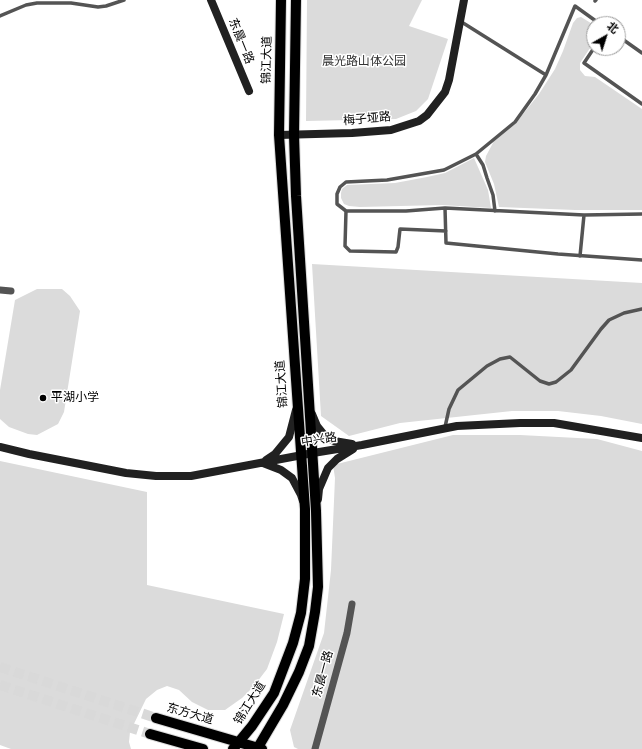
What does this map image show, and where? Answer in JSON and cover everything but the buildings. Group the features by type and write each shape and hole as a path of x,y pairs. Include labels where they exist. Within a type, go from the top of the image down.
{"main road":[{"name":"东晨一路","path":"211,0 249,91"},
{"name":"锦江大道","path":"236,746 252,726 274,693 293,643 301,613 305,579 304,509 278,135 281,0"},
{"path":"259,749 283,705 309,646 318,587 313,453 296,196 294,135 296,0"},
{"name":"梅子垭路","path":"278,135 352,133 391,130 418,120 427,114 445,92 449,80 464,0"},
{"path":"262,463 275,454 289,438 297,405"},
{"path":"310,406 317,426 325,436 334,441 345,444 362,445"},
{"name":"中兴路","path":"0,447 29,454 126,472 156,476 191,476 457,426 520,422 554,423 642,438"},
{"path":"316,512 319,489 328,468 337,459 362,445"},
{"path":"262,463 281,470 292,478 301,495 304,509"},
{"name":"东方大道","path":"156,718 236,746 259,749"},
{"path":"150,734 203,749"}],"street":[{"path":"0,290 12,291"},
{"name":"东晨一路","path":"315,749 347,633 352,604"}],"lane":[{"path":"0,16 26,5 37,3 71,3 98,7 124,0"},
{"path":"589,16 575,6 546,75 535,94 515,122 476,154 444,170 387,180 346,182 340,187 337,194 337,204 346,211 406,211 445,208 584,215 642,214"},
{"path":"459,21 546,75"},
{"path":"626,42 642,53"},
{"path":"589,56 584,63 642,104"},
{"path":"476,154 483,165 488,178 493,195 495,211"},
{"path":"445,208 446,243 580,256 642,260"},
{"path":"346,211 345,246 350,251 396,252 400,229 446,232"},
{"path":"580,256 584,215"},
{"path":"445,428 450,409 458,390 488,366 500,359 510,357 540,381 549,384 556,382 571,370 609,320 624,313 642,309"}],"green space":[{"name":"晨光路山体公园","path":"307,0 422,0 409,26 448,39 428,99 416,111 396,119 306,121"},
{"path":"581,17 586,20 586,54 580,63 580,70 585,76 595,77 642,109 642,210 575,210 499,207 494,184 485,162 486,156 494,141 519,119 539,94 555,69 573,23 577,18"},
{"path":"474,158 488,190 491,208 442,205 360,207 344,204 341,198 342,189 347,185 395,183 427,177 445,173"},
{"path":"312,264 642,283 642,424 601,416 558,411 512,411 400,423 349,436 321,416"},
{"name":"平湖小学","path":"37,289 62,289 70,296 80,311 64,412 58,424 37,435 28,434 9,427 0,419 0,390 15,300"},
{"path":"453,435 520,435 597,439 642,451 642,749 298,749 294,747 290,730 324,633 331,570 335,478 333,465"},
{"path":"0,461 147,492 147,585 284,614 277,642 267,669 254,686 242,698 225,710 208,710 192,702 179,690 167,686 157,690 146,699 130,732 129,742 131,749 11,749 0,745"}],"tunnel":[{"path":"0,667 156,718"},
{"path":"0,685 150,734"}],"place":[{"name":"平湖小学","path":"43,398"}]}
